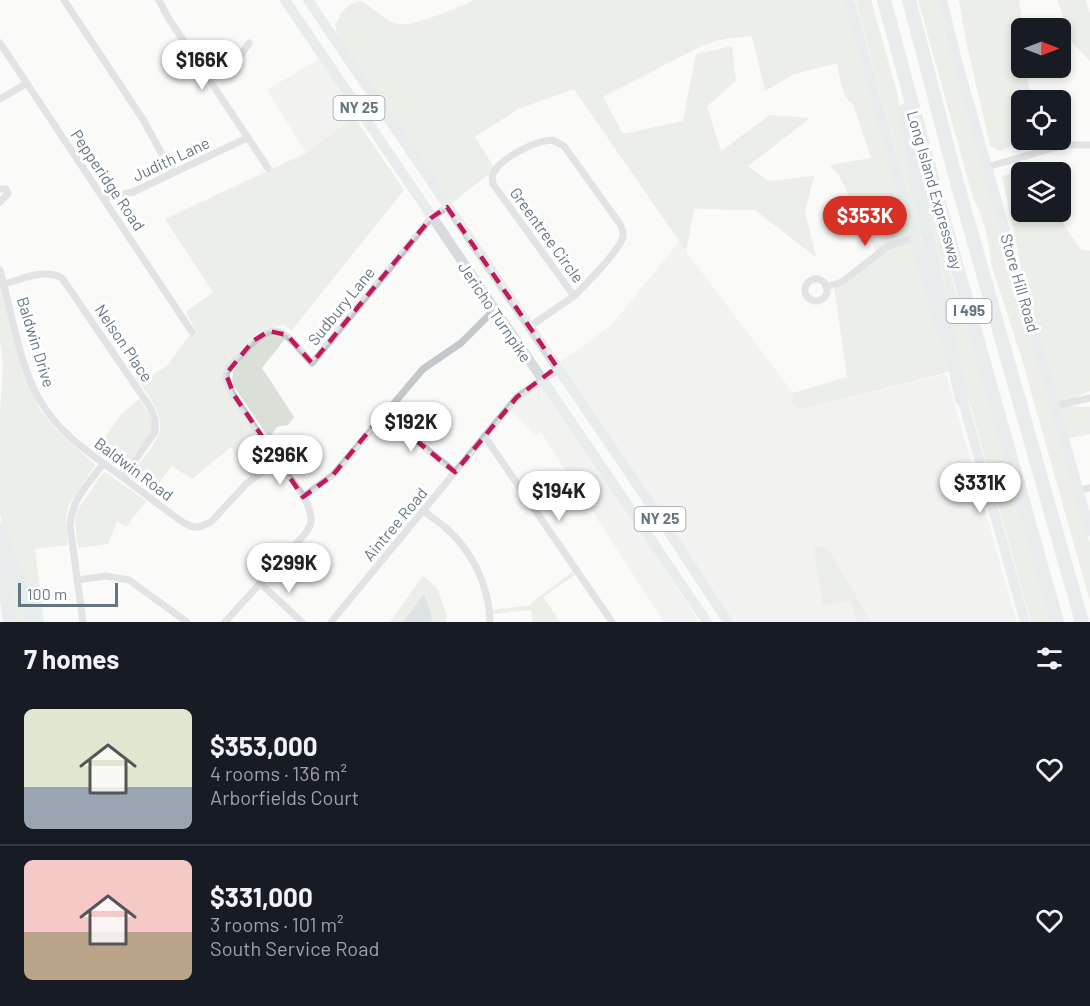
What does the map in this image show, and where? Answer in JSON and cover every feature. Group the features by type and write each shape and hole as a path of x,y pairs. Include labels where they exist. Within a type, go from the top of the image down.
{"highway":[{"path":"884,0 937,285 962,399"},
{"name":"Long Island Expressway","path":"884,0 1057,622"},
{"name":"Long Island Expressway","path":"909,0 956,179 1082,622"},
{"path":"0,530 10,564 28,602 34,622"},
{"path":"0,549 10,622"}],"main road":[{"name":"Jericho Turnpike","path":"285,0 707,622"},
{"name":"Jericho Turnpike","path":"308,0 728,622"},
{"path":"849,0 1025,622"},
{"name":"Store Hill Road","path":"942,0 1055,406 1084,489 1090,531"}],"street":[{"path":"64,0 144,121 172,172"},
{"path":"159,0 167,16 268,168"},
{"name":"Pepperidge Road","path":"0,43 192,332"},
{"path":"210,79 237,61 249,43"},
{"path":"0,99 27,83"},
{"name":"Judith Lane","path":"104,198 133,192 247,138"},
{"name":"Greentree Circle","path":"529,327 574,296 616,249 622,240 623,232 620,224 564,146 552,140 541,141 500,164 494,171 493,184 574,296"},
{"path":"987,167 1064,145 1090,145"},
{"path":"0,189 6,189 8,194 7,198 0,202"},
{"name":"Sudbury Lane","path":"277,461 227,383 226,374 231,365 253,341 269,331 277,330 287,335 312,363 431,218 447,207"},
{"path":"826,287 842,282 887,247 915,237"},
{"name":"Baldwin Drive","path":"0,270 27,371 40,402 52,419"},
{"name":"Nelson Place","path":"4,284 46,272 54,273 62,278 150,407 155,419 155,432 123,477"},
{"path":"303,497 333,475 423,369 460,343 494,310"},
{"name":"Aintree Road","path":"331,622 517,397 558,370"},
{"path":"1055,406 1090,398"},
{"path":"383,414 455,472"},
{"name":"Baldwin Road","path":"52,419 67,435 103,464 184,523 193,527 211,522 246,484 277,461"},
{"path":"485,437 612,622"},
{"path":"225,622 309,528 311,516 303,497 277,461"},
{"path":"83,622 70,513 103,464"},
{"path":"424,511 446,528 474,562 484,583 489,602 490,622"},
{"path":"77,580 106,576 129,580 187,622"},
{"path":"260,583 302,622"}],"highlighted area":[{"path":"447,207 557,367 517,397 455,472 383,414 333,475 303,497 234,395 226,374 253,341 269,331 287,335 312,363 431,218"}],"shaded area":[{"path":"474,0 849,0 953,371 803,409 797,408 792,403 793,393 847,377 834,285 877,254 839,175 830,165 871,158 853,104 843,91 837,63 794,74 765,91 752,36 724,39 703,45 603,97 623,134 683,121 696,54 732,46 736,81 707,106 721,151 770,115 810,118 748,166 769,181 814,176 805,211 816,257 755,210 694,209 686,251 574,89 518,109 475,137 495,169 447,207 341,49 335,25 345,9 361,1 388,20 404,24 436,16"},
{"path":"855,0 871,0 897,92 923,237 920,238"},
{"path":"918,0 937,0 1090,543 1090,601 1021,356 991,263 985,229 973,198"},
{"path":"959,0 1019,0 1022,18 1011,18 1011,78 1027,78 1030,90 1011,90 1011,146 1001,151 990,146"},
{"path":"1057,0 1086,0 1090,14 1090,61 1071,39 1071,18 1063,18"},
{"path":"320,58 358,114 306,153 267,90"},
{"path":"354,117 404,190 291,331 285,325 265,329 250,339 225,368 224,385 269,457 266,465 250,476 231,447 192,479 172,466 151,493 132,477 133,472 152,447 160,429 157,411 140,383 168,365 196,330 186,312 213,292 165,219 306,153"},
{"path":"1011,174 1011,219 1002,176"},
{"path":"927,191 1050,622 1031,622 961,372"},
{"path":"1012,222 1064,222 1080,249 1090,251 1090,391 1057,406 1090,407 1090,434 1065,439 1037,343"},
{"path":"679,242 793,393 792,400 797,408 804,409 946,374 1017,622 724,622 555,365 613,323"},
{"path":"0,280 27,377 40,410 56,429 95,465 68,506 66,521 68,545 35,549 44,622 39,622 5,536 0,514 0,416 3,365 0,341"},
{"path":"270,334 281,335 285,339 262,368 294,417 288,425 277,427 269,438 233,385 233,377 244,355"},
{"path":"543,381 699,622 664,622 541,432 536,435 508,408"},
{"path":"139,399 150,417 152,430 125,467 119,469 96,451 121,414"},
{"path":"105,472 146,501 126,527 117,521 108,544 78,548 75,519 77,511"},
{"path":"814,547 827,547 871,622 856,622 851,601 823,605"},
{"path":"10,566 31,622 15,622"},
{"path":"572,572 575,575 543,597 560,622 532,622 531,610 491,614 491,610 531,605"},
{"path":"423,576 437,588 447,615 446,622 390,622"},
{"path":"424,594 432,617 431,622 403,622"}]}
